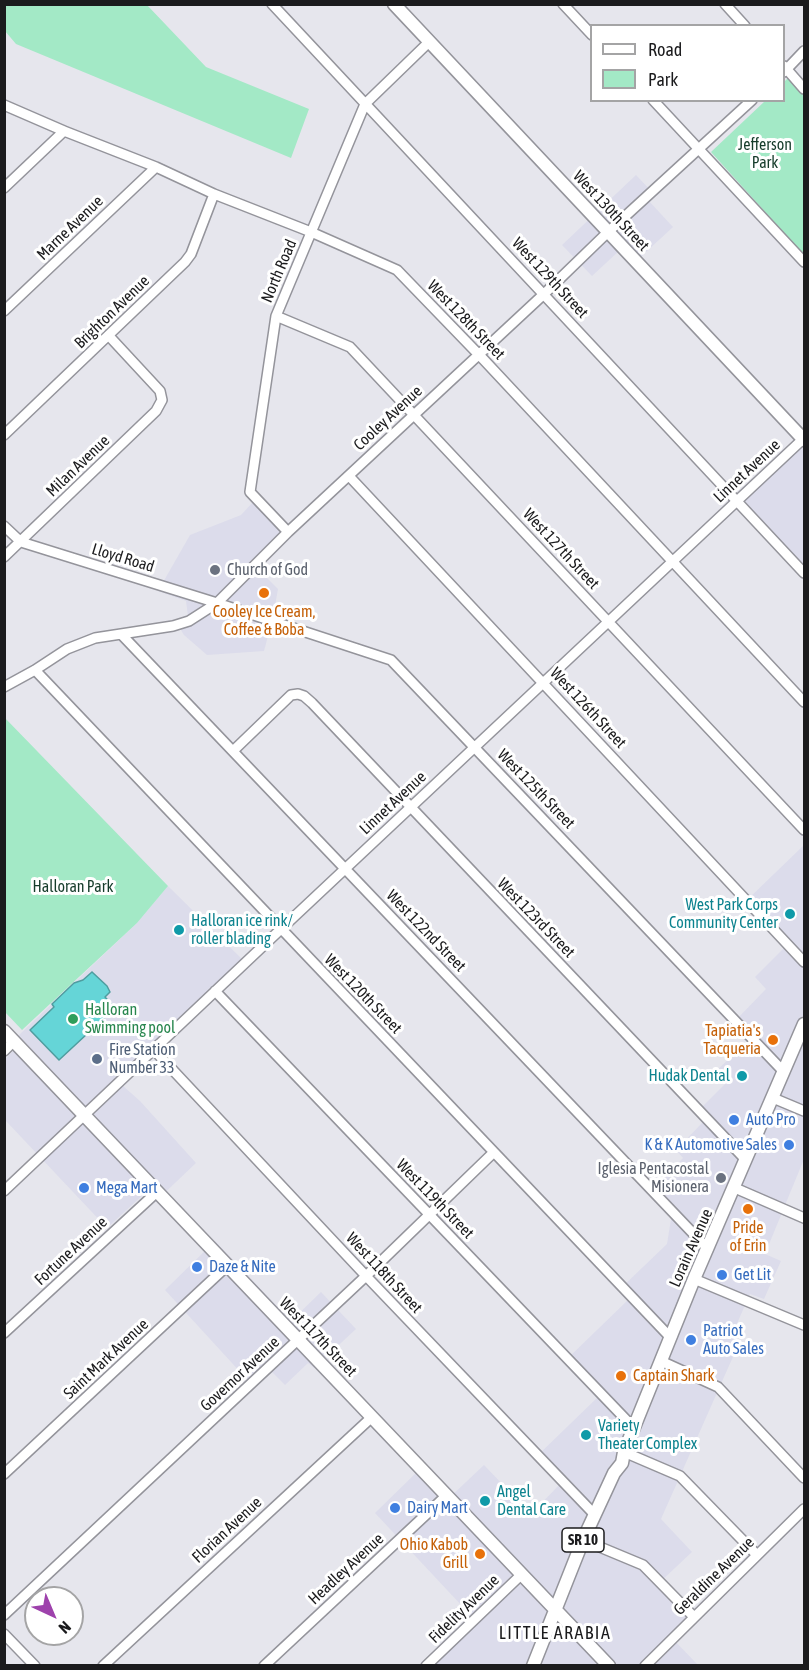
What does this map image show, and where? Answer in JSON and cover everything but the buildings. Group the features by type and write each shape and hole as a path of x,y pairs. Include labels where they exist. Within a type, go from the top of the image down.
{"main road":[{"name":"West 130th Street","path":"394,4 804,440"},
{"name":"Lorain Avenue","path":"533,1665 583,1540 614,1473 622,1463 624,1452 694,1279 804,1024"},
{"name":"West 117th Street","path":"4,1031 609,1665"}],"street":[{"name":"West 129th Street","path":"272,4 804,573"},
{"path":"563,4 590,34"},
{"path":"725,4 743,24"},
{"name":"North Road","path":"288,532 250,492 276,316 365,104 429,42"},
{"path":"785,68 804,51"},
{"path":"785,70 804,89"},
{"path":"655,102 804,262"},
{"name":"Cooley Avenue","path":"4,687 67,649 95,638 158,630 189,621 217,603 288,532 750,102"},
{"name":"West 128th Street","path":"4,105 397,270 479,354 804,702"},
{"path":"4,188 64,131"},
{"name":"Marne Avenue","path":"4,311 156,167"},
{"name":"Brighton Avenue","path":"4,435 185,262 191,254 214,194"},
{"name":"West 127th Street","path":"276,316 350,346 804,830"},
{"name":"Milan Avenue","path":"4,557 156,411 162,400 160,391 109,336"},
{"name":"Linnet Avenue","path":"4,1191 543,682 804,440"},
{"name":"West 126th Street","path":"349,476 804,962"},
{"path":"4,526 21,542"},
{"name":"Lloyd Road","path":"21,542 217,603"},
{"name":"West 125th Street","path":"217,603 391,660 784,1072"},
{"name":"West 122nd Street","path":"122,634 708,1249"},
{"name":"West 120th Street","path":"35,670 670,1337"},
{"name":"West 123rd Street","path":"234,750 291,695 304,696 746,1160"},
{"name":"West 119th Street","path":"215,992 634,1428"},
{"path":"4,1051 14,1041"},
{"name":"West 118th Street","path":"154,1050 595,1515"},
{"path":"773,1098 804,1111"},
{"name":"Governor Avenue","path":"4,1615 494,1153"},
{"path":"735,1188 804,1218"},
{"name":"Fortune Avenue","path":"4,1333 158,1191"},
{"name":"Saint Mark Avenue","path":"4,1474 228,1265"},
{"path":"694,1279 804,1325"},
{"path":"661,1361 718,1387 804,1478"},
{"name":"Florian Avenue","path":"103,1665 372,1417"},
{"path":"624,1452 680,1476 757,1555"},
{"name":"Headley Avenue","path":"264,1665 447,1495"},
{"name":"Geraldine Avenue","path":"645,1665 804,1509"},
{"path":"583,1540 643,1565 694,1617"},
{"name":"Fidelity Avenue","path":"426,1665 522,1574"},
{"path":"4,1634 35,1665"}],"shaded area":[{"path":"636,175 654,194 648,200 673,227 633,264 620,250 592,276 562,245"},
{"path":"804,444 804,567 743,502"},
{"path":"253,502 288,538 257,568 278,589 264,651 207,655 184,635 176,622 188,616 186,601 158,591 190,535 241,515"},
{"path":"804,845 804,1159 765,1254 781,1261 764,1299 750,1294 731,1337 740,1341 661,1519 692,1552 659,1583 691,1617 671,1637 698,1665 430,1665 477,1622 375,1513 420,1469 448,1499 484,1465 531,1514 561,1483 536,1457 600,1395 566,1360 629,1299 620,1289 667,1244 672,1213 651,1190 683,1158 676,1150 703,1122 695,1114 727,1082 717,1070 750,1039 734,1022 766,989 755,977 786,946 745,902"},
{"path":"168,886 248,965 122,1085 140,1101 196,1163 155,1202 146,1192 107,1228 6,1121 5,1059 23,1041 18,1036 137,923"},
{"path":"215,1241 291,1321 321,1292 356,1329 314,1368 308,1363 285,1385 271,1371 254,1387 165,1290"}],"green space":[{"path":"4,5 147,5 206,67 309,109 291,158 16,44 5,31"},
{"name":"Jefferson Park","path":"788,78 804,95 804,255 711,152 764,102 785,102 785,81"},
{"name":"Halloran Park","path":"5,718 168,886 137,923 22,1030 5,1012"}],"water":[{"name":"Halloran Swimming pool","path":"92,972 107,986 110,992 105,997 115,1008 59,1060 30,1030 54,1007 52,1004 74,983 83,980"}],"place":[{"name":"Church of God","path":"215,570"},
{"name":"Cooley Ice Cream, Coffee & Boba","path":"264,593"},
{"name":"West Park Corps Community Center","path":"790,914"},
{"name":"Halloran ice rink/ roller blading","path":"179,930"},
{"name":"Halloran Swimming pool","path":"73,1019"},
{"name":"Tapiatia's Tacqueria","path":"773,1040"},
{"name":"Fire Station Number 33","path":"97,1059"},
{"name":"Hudak Dental","path":"742,1076"},
{"name":"Auto Pro","path":"734,1120"},
{"name":"K & K Automotive Sales","path":"789,1145"},
{"name":"Iglesia Pentacostal Misionera","path":"721,1178"},
{"name":"Mega Mart","path":"84,1188"},
{"name":"Pride of Erin","path":"748,1209"},
{"name":"Daze & Nite","path":"197,1267"},
{"name":"Get Lit","path":"722,1275"},
{"name":"Patriot Auto Sales","path":"691,1340"},
{"name":"Captain Shark","path":"621,1376"},
{"name":"Variety Theater Complex","path":"586,1435"},
{"name":"Angel Dental Care","path":"485,1501"},
{"name":"Dairy Mart","path":"395,1508"},
{"name":"Ohio Kabob Grill","path":"480,1554"}],"district":[{"name":"LITTLE ARABIA","path":"555,1633"}]}
